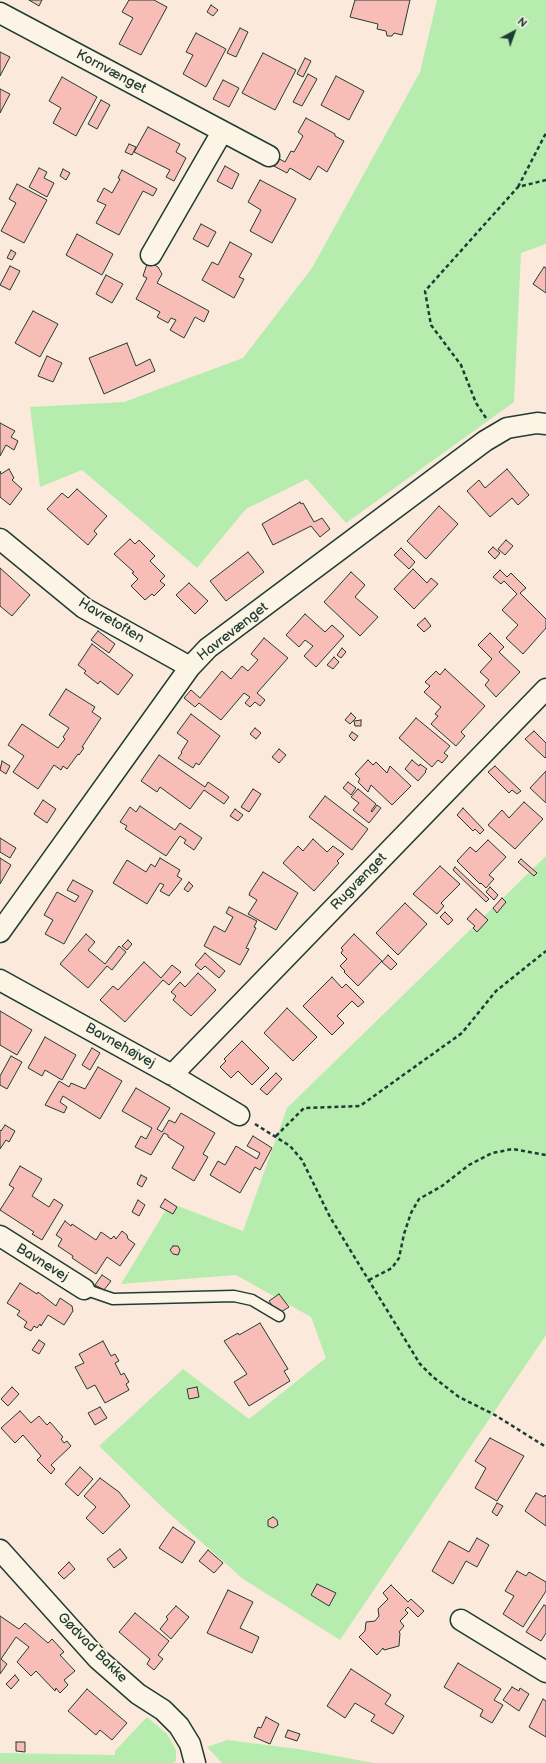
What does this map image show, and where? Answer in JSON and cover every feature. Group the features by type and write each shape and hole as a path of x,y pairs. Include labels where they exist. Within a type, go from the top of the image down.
{"street":[{"name":"Kornvænget","path":"0,13 269,156"},
{"path":"151,255 222,132"},
{"name":"Havrevænget","path":"0,932 190,666 208,648 485,441 507,428 537,423 546,424"},
{"name":"Havretoften","path":"0,539 84,608 190,666"},
{"name":"Rugvænget","path":"172,1075 546,689"},
{"name":"Bavnehøjvej","path":"0,980 172,1075 239,1115"},
{"name":"Bavnevej","path":"0,1236 84,1289"},
{"name":"Gødvad Bakke","path":"2,1557 98,1659 138,1694 163,1710 179,1726 190,1744 195,1763"},
{"path":"461,1620 546,1672"}],"lane":[{"path":"84,1289 113,1299 234,1296 252,1300 279,1316"}],"path":[{"path":"497,434 476,403 461,365 431,325 425,291 518,187 546,133"},
{"path":"518,187 546,180"},
{"path":"276,1136 304,1108 360,1106 462,1033 496,991 546,951"},
{"path":"239,1115 276,1136 290,1146 302,1160 330,1217 420,1364 459,1397 494,1415 546,1447"},
{"path":"369,1280 392,1268 399,1258 404,1234 411,1212 420,1199 442,1186 469,1165 492,1153 513,1149 546,1155"}],"green space":[{"path":"437,0 546,0 546,244 521,253 514,402 346,523 307,479 246,509 197,568 82,470 40,487 30,407 124,402 243,358 312,268 420,72"},
{"path":"546,856 546,1335 340,1640 243,1579 163,1508 99,1446 183,1369 249,1419 326,1358 311,1317 236,1275 121,1284 170,1203 243,1231 287,1108"},
{"path":"147,1717 167,1734 176,1750 176,1761 174,1763 0,1763 0,1753 115,1755 115,1751"},
{"path":"227,1740 298,1749 374,1763 222,1763 207,1747"}],"building":[{"path":"29,0 42,0 39,6"},
{"path":"129,0 154,0 167,7 141,55 119,44 133,18 122,12"},
{"path":"355,0 410,0 402,35 394,33 392,36 387,36 386,31 377,29 378,24 350,17"},
{"path":"211,5 218,10 213,16 207,12"},
{"path":"240,28 248,32 236,57 227,53"},
{"path":"196,33 226,49 206,87 183,74 193,55 186,52"},
{"path":"0,52 10,57 0,76"},
{"path":"263,53 296,70 275,110 242,93"},
{"path":"305,58 311,61 303,77 297,74"},
{"path":"308,74 317,79 302,106 293,102"},
{"path":"336,76 364,91 349,120 321,105"},
{"path":"62,77 97,97 76,136 53,123 61,108 49,101"},
{"path":"223,80 239,88 229,107 213,99"},
{"path":"0,89 10,94 0,113"},
{"path":"101,100 110,105 97,129 88,124"},
{"path":"306,118 335,134 335,136 344,141 327,172 318,166 310,180 290,168 287,173 270,164 274,156 285,162 291,151 294,152 303,136 298,132"},
{"path":"148,127 180,144 176,152 186,158 174,181 166,177 170,170 134,152"},
{"path":"129,144 136,147 132,155 125,152"},
{"path":"225,166 239,174 232,189 217,181"},
{"path":"39,168 47,172 44,178 54,183 47,197 29,187"},
{"path":"63,169 70,173 66,180 60,176"},
{"path":"122,170 157,189 153,196 143,191 119,235 96,223 106,205 97,201 104,188 112,193 120,179 118,178"},
{"path":"260,180 296,199 272,243 250,231 261,210 248,202"},
{"path":"17,184 47,200 24,243 1,231 16,203 9,199"},
{"path":"201,224 216,232 208,247 193,239"},
{"path":"77,234 113,254 102,275 66,255"},
{"path":"230,242 252,254 239,277 244,279 234,298 202,280 212,262 218,265"},
{"path":"11,250 16,253 12,260 7,258"},
{"path":"148,261 158,267 162,274 157,283 209,311 204,322 195,317 184,338 170,330 176,320 171,318 168,323 157,317 160,312 136,299 147,278 143,276"},
{"path":"10,266 20,271 10,290 0,285"},
{"path":"544,267 546,268 546,293 533,284"},
{"path":"106,275 123,284 112,303 96,294"},
{"path":"33,311 58,324 40,357 15,343"},
{"path":"127,343 136,366 150,359 155,371 104,394 89,358"},
{"path":"47,356 62,363 53,382 38,376"},
{"path":"0,423 15,431 11,437 18,441 14,450 6,445 0,456"},
{"path":"9,469 14,478 12,480 22,489 10,505 0,497 0,471 1,474"},
{"path":"507,469 529,495 518,505 512,498 490,517 467,491 479,480 485,488"},
{"path":"77,489 107,516 94,531 97,534 88,545 47,509 62,493 68,498"},
{"path":"300,502 301,504 303,503 314,522 322,518 330,529 320,537 311,526 273,545 262,524"},
{"path":"439,506 458,524 426,559 407,541"},
{"path":"130,539 135,544 139,540 155,556 150,561 165,576 160,581 165,585 154,596 152,594 145,600 131,586 138,579 132,573 134,572 114,554"},
{"path":"506,540 513,546 505,555 498,549"},
{"path":"493,547 500,553 495,559 488,552"},
{"path":"401,548 415,562 409,569 394,555"},
{"path":"248,552 264,572 226,601 210,581"},
{"path":"0,568 30,595 12,616 0,606"},
{"path":"413,569 427,583 431,578 438,584 414,609 394,589"},
{"path":"500,570 507,577 511,573 526,588 520,593 546,619 546,628 523,654 506,638 518,625 502,610 517,594 504,581 501,584 493,577"},
{"path":"351,572 365,585 355,597 378,617 360,636 324,602"},
{"path":"189,583 208,601 195,614 176,595"},
{"path":"305,614 325,632 332,625 344,636 316,667 304,656 313,646 305,640 299,647 286,635"},
{"path":"425,618 431,626 424,632 417,625"},
{"path":"98,631 115,644 109,653 91,640"},
{"path":"490,633 504,647 499,652 520,672 496,697 485,685 489,680 480,672 492,659 478,645"},
{"path":"264,638 288,658 257,693 265,700 260,706 255,702 250,707 245,703 250,697 244,693 221,720 199,703 195,707 184,698 191,690 200,698 222,671 231,679 242,666 248,671 258,660 251,654"},
{"path":"92,644 133,675 118,695 100,681 98,684 84,673 86,671 78,665"},
{"path":"342,648 346,652 341,658 337,655"},
{"path":"334,657 339,662 333,669 327,665"},
{"path":"445,669 485,706 461,732 465,736 456,746 431,724 438,716 435,714 441,707 424,692 430,686 425,682 436,671 440,675"},
{"path":"66,689 95,707 92,712 101,718 82,747 84,748 67,769 63,766 61,770 54,765 38,789 13,772 24,756 8,745 22,724 58,748 65,739 63,737 69,728 49,715"},
{"path":"351,713 356,718 350,724 345,720"},
{"path":"191,714 220,736 199,765 196,763 193,768 178,758 188,741 177,733"},
{"path":"416,718 450,746 444,753 448,756 442,763 438,760 432,767 399,738"},
{"path":"361,720 361,726 355,726 354,721"},
{"path":"255,728 261,733 256,739 250,734"},
{"path":"534,731 546,743 545,758 525,739"},
{"path":"352,732 358,736 354,741 349,736"},
{"path":"279,749 286,755 279,763 272,757"},
{"path":"159,755 205,787 208,782 229,797 224,804 204,790 190,809 160,787 157,792 141,781"},
{"path":"368,760 373,765 376,762 387,773 390,766 411,786 392,805 371,785 368,792 358,782 360,779 355,774"},
{"path":"412,760 419,766 420,764 427,769 418,781 405,769"},
{"path":"2,761 10,766 6,774 0,770"},
{"path":"495,766 521,791 517,794 512,790 509,793 488,772"},
{"path":"546,771 546,803 530,788"},
{"path":"348,782 356,788 351,795 343,788"},
{"path":"253,789 261,794 249,812 241,807"},
{"path":"358,789 376,804 371,811 372,812 377,805 381,808 369,823 353,810 359,803 351,797"},
{"path":"325,796 368,829 352,850 309,817"},
{"path":"43,800 56,809 47,823 34,814"},
{"path":"524,802 543,819 515,849 488,825 502,810 509,818"},
{"path":"140,806 175,830 180,823 202,838 194,850 184,843 186,840 180,836 166,856 125,829 127,826 120,822 130,807 136,812"},
{"path":"463,808 484,830 480,834 475,829 473,831 457,815"},
{"path":"235,809 243,815 238,821 230,816"},
{"path":"0,838 16,848 10,858 0,852"},
{"path":"313,839 327,852 333,846 344,854 337,861 339,863 314,891 283,863 298,846 303,851"},
{"path":"488,840 506,857 489,875 494,879 486,888 457,861 470,847 476,852"},
{"path":"0,858 11,865 0,884"},
{"path":"160,858 180,870 177,876 182,879 169,896 160,891 164,885 160,883 147,904 113,883 127,860 146,872 151,864 155,867"},
{"path":"521,859 537,873 534,876 518,862"},
{"path":"440,866 460,884 441,903 444,906 437,914 413,894"},
{"path":"455,867 489,899 486,902 453,870"},
{"path":"263,872 298,893 276,930 248,914 257,900 249,895 250,892"},
{"path":"73,880 93,891 64,944 45,934 53,920 44,915 57,892 75,902 79,896 67,890"},
{"path":"189,882 193,886 188,892 184,889"},
{"path":"490,887 498,895 494,900 486,892"},
{"path":"502,898 506,902 497,913 493,908"},
{"path":"405,903 427,924 398,955 376,933"},
{"path":"229,907 257,921 254,927 256,928 246,948 249,949 240,965 204,946 214,926 225,932 233,917 226,913"},
{"path":"476,909 488,920 477,932 473,928 475,926 467,919"},
{"path":"445,912 453,920 448,925 440,917"},
{"path":"86,934 95,942 88,950 105,964 119,946 126,952 112,970 107,966 88,988 60,964"},
{"path":"354,934 382,961 358,986 340,966 347,959 341,953 343,950 341,948"},
{"path":"128,940 132,944 127,950 122,946"},
{"path":"205,953 225,971 219,978 205,966 201,970 195,965"},
{"path":"388,955 397,964 391,970 382,962"},
{"path":"144,962 161,978 172,965 181,972 169,985 163,980 125,1022 100,1000 113,986 118,990"},
{"path":"198,973 216,990 191,1016 173,1000 176,996 171,992 180,982 185,987"},
{"path":"332,977 342,988 346,984 364,1002 358,1007 352,1001 337,1016 344,1023 332,1035 303,1006"},
{"path":"287,1008 317,1037 293,1061 264,1033"},
{"path":"0,1011 32,1030 17,1055 0,1045"},
{"path":"45,1037 76,1055 62,1080 45,1070 42,1076 28,1068"},
{"path":"242,1041 269,1068 252,1085 238,1071 231,1078 220,1067 226,1061 224,1059"},
{"path":"92,1048 100,1053 90,1070 82,1065"},
{"path":"11,1056 22,1062 7,1089 0,1085 0,1076"},
{"path":"98,1067 122,1081 100,1119 63,1096 60,1102 67,1107 64,1113 45,1105 59,1081 69,1087 71,1083 85,1089"},
{"path":"276,1073 282,1079 267,1095 260,1089"},
{"path":"136,1088 170,1108 157,1129 162,1132 169,1120 175,1123 181,1113 215,1133 203,1154 208,1157 194,1181 172,1168 184,1147 168,1137 168,1135 164,1133 151,1155 135,1147 141,1136 146,1139 152,1128 122,1111"},
{"path":"5,1125 15,1131 9,1142 6,1140 0,1149 0,1130 1,1131"},
{"path":"253,1136 272,1148 260,1170 255,1167 240,1193 210,1175 218,1161 225,1165 236,1146 257,1159 260,1153 247,1146"},
{"path":"20,1166 42,1179 32,1196 49,1207 54,1199 63,1205 42,1240 32,1234 34,1232 0,1210 14,1188 9,1185"},
{"path":"141,1175 147,1178 142,1187 137,1184"},
{"path":"165,1199 177,1207 173,1214 160,1207"},
{"path":"138,1200 145,1205 139,1216 132,1212"},
{"path":"65,1221 96,1240 101,1232 111,1239 114,1236 116,1239 122,1231 127,1235 128,1239 135,1244 120,1266 107,1257 96,1274 72,1258 73,1256 58,1246 62,1239 56,1235"},
{"path":"173,1246 178,1246 180,1250 178,1255 173,1254 170,1250"},
{"path":"102,1275 111,1281 104,1290 95,1285"},
{"path":"20,1283 37,1294 38,1292 56,1306 60,1298 72,1306 73,1311 64,1325 48,1315 41,1326 40,1324 37,1328 34,1326 31,1331 24,1327 27,1322 17,1315 20,1311 7,1303"},
{"path":"279,1294 289,1307 278,1314 269,1301"},
{"path":"260,1323 288,1369 284,1371 290,1381 249,1406 234,1382 247,1374 224,1341 238,1333 239,1335"},
{"path":"39,1340 45,1344 39,1354 32,1350"},
{"path":"103,1341 111,1356 115,1354 119,1361 115,1363 121,1375 124,1373 129,1382 126,1384 129,1390 105,1403 95,1385 87,1389 75,1367 84,1363 79,1354"},
{"path":"12,1387 19,1394 8,1406 1,1399"},
{"path":"197,1387 199,1397 189,1399 187,1389"},
{"path":"100,1407 107,1418 95,1425 88,1413"},
{"path":"20,1411 31,1423 39,1416 47,1425 50,1422 63,1437 61,1439 64,1443 67,1441 71,1446 51,1465 55,1469 51,1474 37,1460 41,1456 23,1435 15,1443 1,1428"},
{"path":"490,1438 524,1456 497,1501 475,1488 486,1468 475,1461"},
{"path":"80,1467 93,1479 78,1496 65,1484"},
{"path":"100,1478 119,1492 130,1506 103,1534 86,1518 96,1507 84,1496"},
{"path":"536,1493 544,1497 545,1495 546,1496 546,1526 525,1511"},
{"path":"497,1503 503,1506 497,1516 492,1512"},
{"path":"273,1517 277,1520 278,1525 273,1528 268,1526 268,1520"},
{"path":"173,1527 195,1542 182,1563 159,1548"},
{"path":"477,1538 489,1545 477,1567 466,1561 453,1584 432,1571 449,1541 469,1552"},
{"path":"120,1549 127,1558 114,1568 107,1559"},
{"path":"208,1550 223,1563 214,1573 199,1561"},
{"path":"69,1562 75,1569 64,1579 58,1573"},
{"path":"517,1571 526,1576 529,1572 546,1582 546,1591 523,1627 503,1614 514,1596 505,1591"},
{"path":"317,1584 336,1593 329,1606 311,1595"},
{"path":"391,1585 408,1602 411,1599 424,1611 418,1617 408,1607 405,1610 408,1613 400,1621 404,1626 399,1632 399,1646 384,1650 383,1648 377,1655 359,1637 365,1631 366,1622 375,1621 379,1616 378,1609 388,1599 383,1593"},
{"path":"228,1590 253,1602 240,1628 259,1637 252,1653 207,1633"},
{"path":"544,1605 546,1606 546,1633 541,1641 526,1632"},
{"path":"176,1606 189,1617 171,1639 160,1629 168,1619 166,1617"},
{"path":"135,1613 169,1641 158,1655 163,1659 154,1670 147,1664 150,1659 119,1632"},
{"path":"0,1616 19,1629 25,1623 48,1643 52,1639 64,1652 60,1655 75,1671 64,1680 68,1685 60,1693 56,1688 55,1691 36,1671 31,1676 17,1662 29,1647 16,1637 1,1659 7,1664 0,1674"},
{"path":"458,1663 501,1689 494,1700 503,1705 492,1723 480,1716 483,1710 444,1687"},
{"path":"351,1669 391,1695 385,1704 404,1716 393,1734 371,1721 375,1715 355,1703 345,1718 327,1706"},
{"path":"15,1675 19,1680 11,1689 6,1684"},
{"path":"512,1687 519,1691 520,1688 529,1694 519,1711 503,1700"},
{"path":"87,1689 127,1723 112,1740 100,1730 96,1735 68,1711"},
{"path":"543,1699 546,1701 546,1737 529,1727"},
{"path":"266,1717 279,1724 270,1744 254,1737 258,1727 261,1728"},
{"path":"288,1730 300,1734 297,1741 285,1737"},
{"path":"16,1742 25,1742 25,1752 16,1751"}]}
